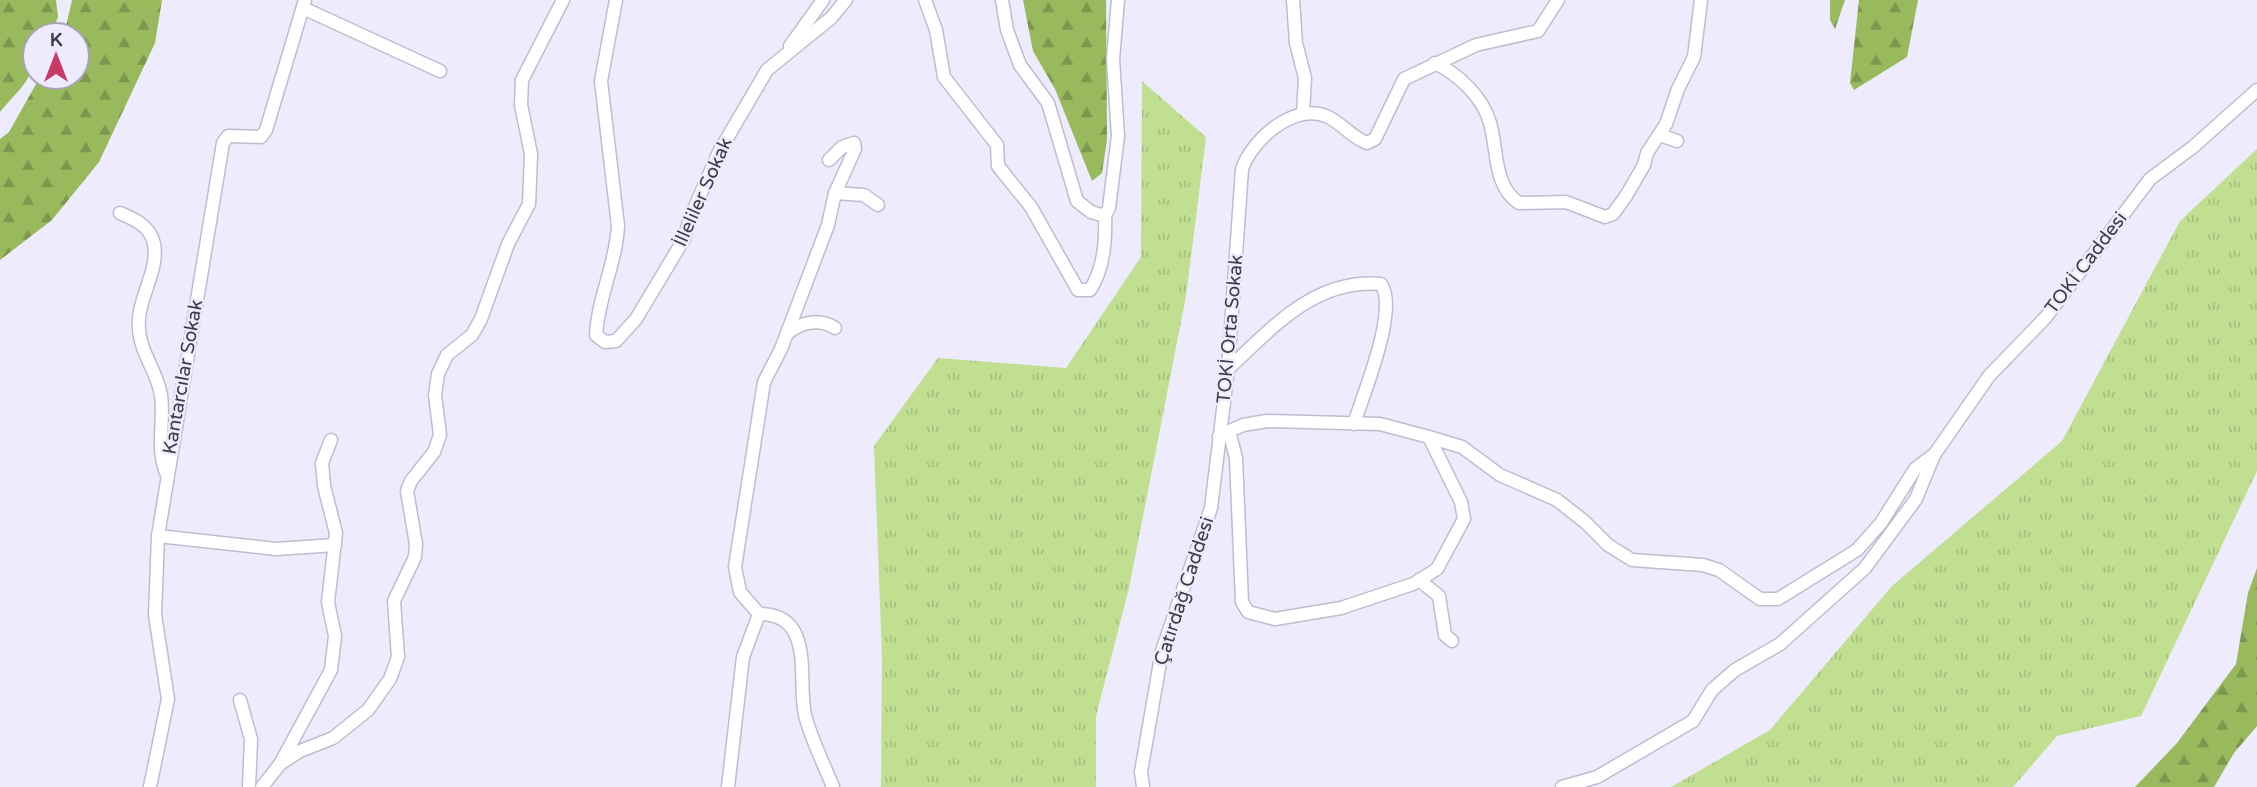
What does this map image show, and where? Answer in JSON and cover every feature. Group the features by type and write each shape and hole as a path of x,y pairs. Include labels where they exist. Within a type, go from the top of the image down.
{"street":[{"path":"280,764 300,751 333,738 368,710 390,680 398,657 394,601 415,557 416,544 407,491 411,481 434,452 440,435 435,396 438,374 447,355 472,335 481,319 508,244 529,204 531,154 521,105 522,80 563,0"},
{"name":"İlleliler Sokak","path":"616,0 601,81 618,226 616,248 597,314 596,335 605,342 616,341 649,299 684,239 699,195 730,130 767,71 783,54 831,18 846,0"},
{"path":"783,54 823,0"},
{"path":"925,0 936,30 944,77 997,145 998,166 1031,207 1078,290 1090,290 1097,280 1104,246 1105,216 1109,208 1118,136 1113,59 1118,0"},
{"path":"1002,0 1007,30 1020,65 1048,103 1077,201 1091,212 1105,216"},
{"path":"1293,0 1296,43 1305,78 1303,113 1322,115 1338,122 1367,143 1375,139 1404,79 1476,45 1538,31 1558,0"},
{"path":"1435,63 1455,76 1479,101 1490,121 1504,188 1520,204 1566,202 1605,217 1613,214 1660,135 1694,57 1701,0"},
{"path":"304,4 440,71"},
{"name":"Kantarcılar Sokak","path":"150,787 168,699 155,615 158,537 223,143 229,136 261,137 266,130 304,4"},
{"name":"TOKİ Caddesi","path":"1934,455 1989,376 2046,317 2150,179 2193,147 2257,90"},
{"name":"TOKİ Orta Sokak","path":"1303,113 1279,124 1247,156 1242,169 1224,434 1243,425 1267,421 1380,424 1462,447 1500,475 1557,500 1608,545 1632,560 1703,565 1719,570 1760,599 1777,599 1857,550 1881,523 1915,469 1934,455"},
{"path":"1660,135 1677,141"},
{"path":"829,160 842,147 854,143 855,149 835,193 828,225 787,334 764,382 735,567 740,592 760,614 776,614 784,619 796,635 803,660 803,704 806,719 833,787"},
{"path":"835,193 864,195 878,205"},
{"path":"120,213 146,228 155,248 155,259 140,308 139,331 143,353 161,395 160,459 167,475"},
{"path":"1228,369 1301,303 1363,282 1381,284 1386,292 1386,303 1380,340 1354,424"},
{"path":"787,334 808,323 825,323 835,328"},
{"path":"1224,434 1236,458 1242,602 1248,612 1275,619 1341,608 1386,595 1437,569 1464,519 1461,502 1429,437"},
{"name":"Çatırdağ Caddesi","path":"1143,787 1141,772 1161,651 1211,508 1224,434"},
{"path":"262,787 280,764 331,670 335,636 328,602 336,533 322,475 322,463 331,440"},
{"path":"1562,787 1597,777 1693,721 1712,690 1735,670 1780,644 1865,568 1916,499 1934,455"},
{"path":"158,537 276,549 335,545"},
{"path":"1419,580 1438,596 1444,635 1452,641"},
{"path":"728,787 741,668 760,614"},
{"path":"240,700 251,739 249,787"}],"green space":[{"path":"0,0 56,0 56,21 21,21 21,87 0,112"},
{"path":"72,0 162,0 155,43 99,162 52,220 0,260 0,139 9,132 32,91 91,91 91,21 67,21"},
{"path":"1023,0 1106,0 1107,140 1102,173 1092,181 1055,89 1033,51"},
{"path":"1830,0 1845,0 1835,29 1830,20"},
{"path":"1859,0 1918,0 1907,57 1854,90 1850,83"},
{"path":"1142,81 1206,137 1186,296 1129,588 1096,716 1096,787 881,787 882,657 874,446 938,358 1066,368 1141,257"},
{"path":"2257,149 2257,471 2141,716 2057,736 2013,787 1671,787 1770,730 1892,586 2062,441 2180,221"},
{"path":"2257,568 2257,726 2234,753 2214,787 2135,787 2177,743 2236,664 2248,593"}]}
